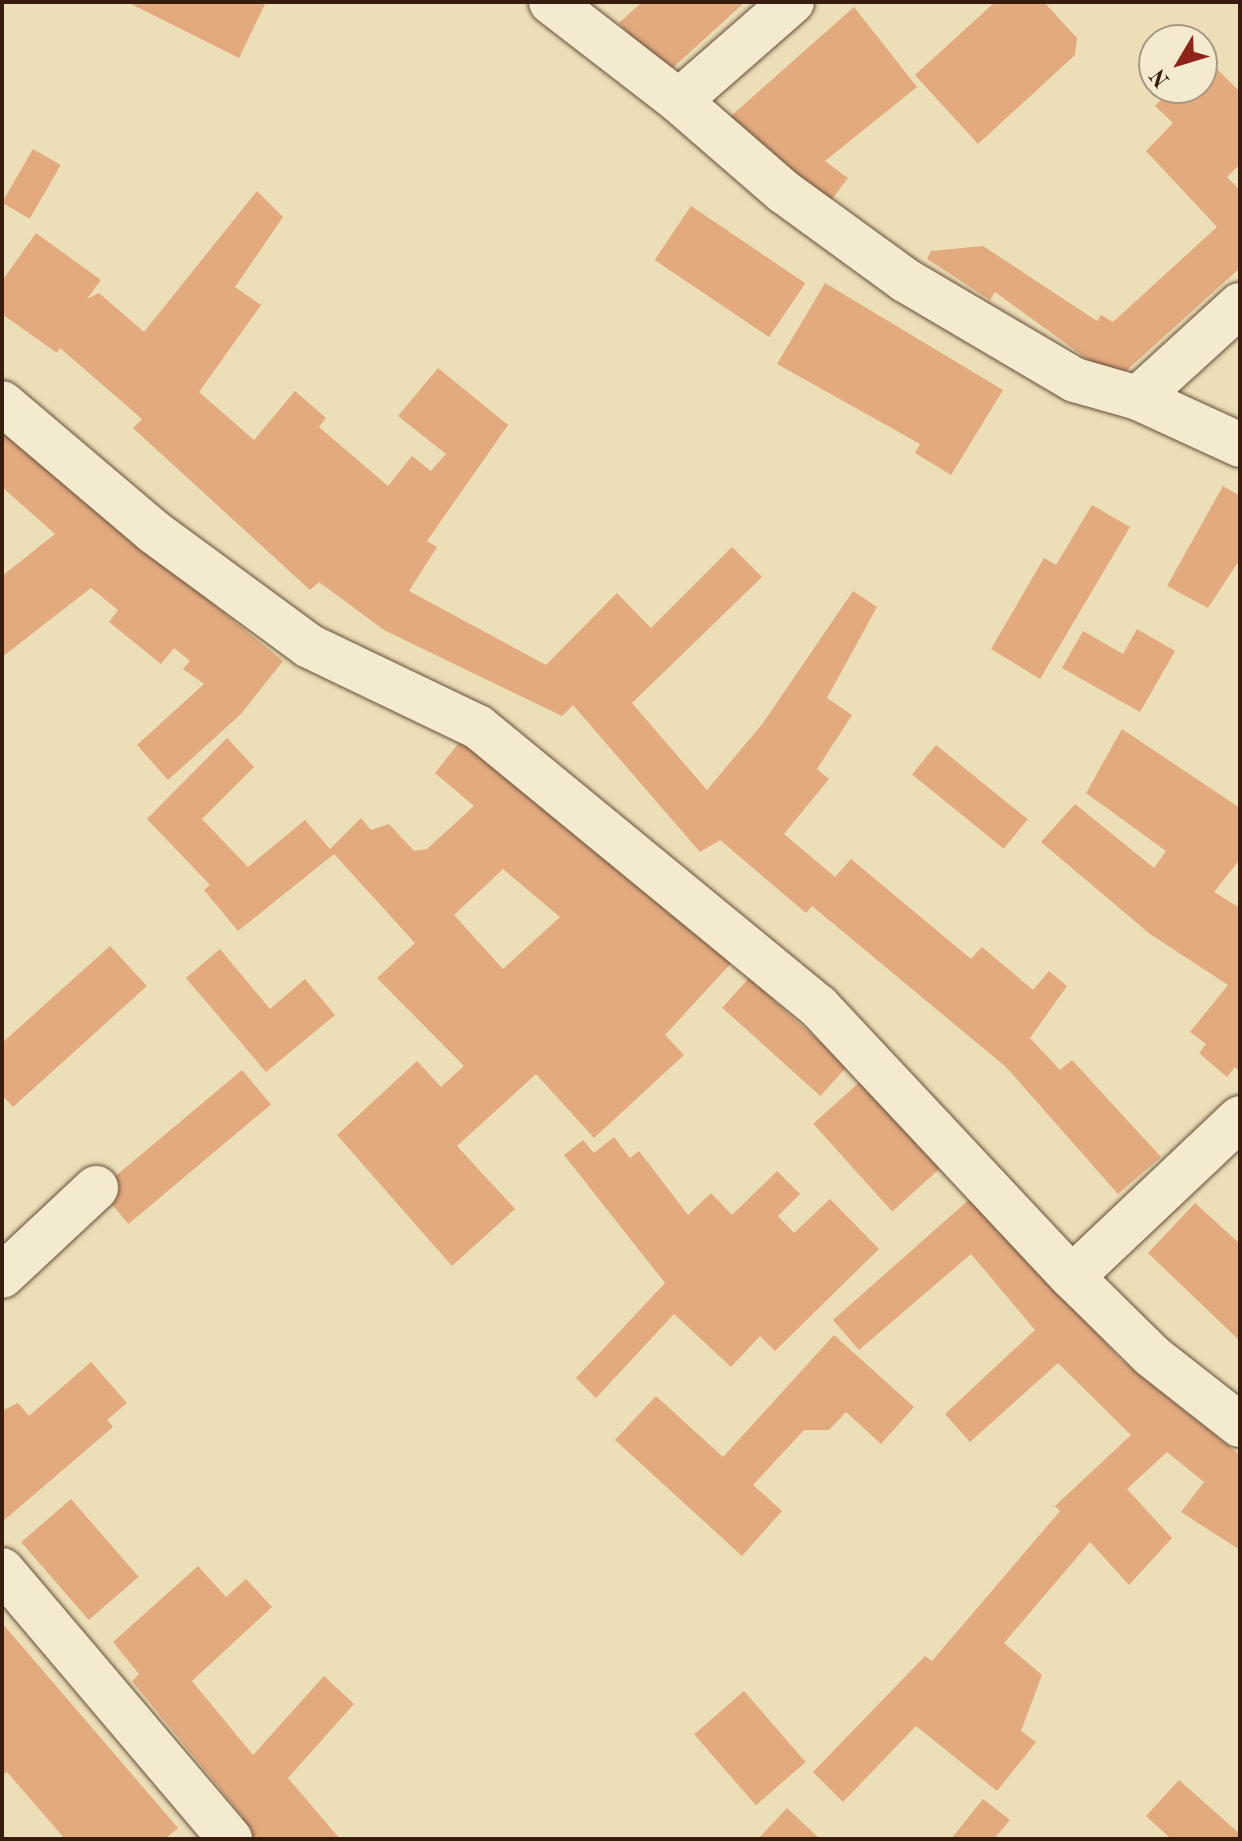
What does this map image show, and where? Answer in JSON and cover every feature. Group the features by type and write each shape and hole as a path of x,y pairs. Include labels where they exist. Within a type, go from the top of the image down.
{"street":[{"path":"551,2 679,101 784,192 905,280 1075,380 1138,398 1240,445"},
{"path":"679,101 792,2"},
{"path":"1138,398 1240,305"},
{"path":"2,403 154,532 309,646 478,727 818,1006 1072,1277 1152,1356 1240,1425"},
{"path":"1072,1277 1240,1118"},
{"path":"2,1276 96,1188"},
{"path":"2,1570 230,1839"}],"building":[{"path":"127,2 266,2 239,58"},
{"path":"642,2 745,2 666,74 619,23"},
{"path":"995,2 1044,2 1077,38 1075,55 978,144 915,75"},
{"path":"854,7 917,87 825,161 848,178 827,206 730,117"},
{"path":"1218,70 1240,92 1240,164 1227,177 1240,190 1240,268 1116,380 995,292 990,300 927,259 931,251 983,246 1097,321 1101,315 1113,322 1217,227 1146,151 1173,123 1155,106 1218,104"},
{"path":"33,149 61,165 30,219 2,203"},
{"path":"257,191 283,217 235,287 261,305 199,392 254,440 295,391 326,418 319,427 388,486 412,456 431,471 446,454 398,416 438,368 508,425 427,541 437,547 409,591 546,665 617,593 651,628 732,547 762,577 632,703 707,790 763,723 853,591 877,607 827,698 852,715 817,769 829,779 784,834 835,877 851,859 971,959 982,947 1033,990 1049,971 1067,986 1030,1038 1060,1070 1072,1060 1161,1157 1118,1194 1006,1067 812,906 806,913 720,840 700,852 573,705 562,716 384,630 319,582 310,590 133,428 142,419 60,348 57,353 2,314 2,281 36,233 101,280 87,299 99,293 144,332"},
{"path":"691,206 805,283 769,337 655,260"},
{"path":"825,283 1003,390 951,475 915,453 920,444 777,364"},
{"path":"2,431 283,661 241,714 168,780 137,745 204,684 183,669 190,661 174,648 161,664 109,622 118,610 91,588 2,657 2,576 55,534 2,487"},
{"path":"1223,486 1240,496 1240,559 1208,608 1167,586"},
{"path":"1092,505 1130,527 1040,679 991,649 1044,558 1056,565"},
{"path":"1137,629 1175,651 1140,712 1062,668 1083,631 1123,654"},
{"path":"1122,729 1240,808 1240,859 1214,892 1240,908 1240,1072 1235,1067 1227,1077 1199,1053 1206,1044 1190,1032 1228,985 1150,934 1041,842 1075,804 1154,868 1166,851 1086,793"},
{"path":"227,738 254,767 202,819 248,867 305,820 330,849 361,818 371,830 389,824 414,851 427,849 474,806 435,773 462,739 733,961 665,1035 684,1055 594,1138 536,1074 457,1146 515,1209 452,1266 337,1135 417,1061 441,1087 464,1066 377,978 415,943 334,854 238,931 204,890 210,885 147,819","holes":["503,869 560,917 503,969 454,915"]},
{"path":"936,745 1028,819 1004,849 912,775"},
{"path":"110,946 147,986 13,1107 2,1095 2,1043"},
{"path":"220,949 270,1009 305,979 335,1015 266,1072 186,978"},
{"path":"749,978 847,1066 820,1096 722,1008"},
{"path":"242,1070 271,1104 128,1224 100,1190"},
{"path":"863,1079 942,1167 892,1212 813,1124"},
{"path":"614,1137 630,1158 639,1151 688,1215 711,1193 732,1215 777,1171 800,1194 778,1216 794,1233 830,1199 879,1249 775,1351 760,1336 731,1367 674,1314 596,1398 576,1378 665,1283 564,1155 583,1140 594,1153"},
{"path":"972,1197 1121,1360 1240,1455 1240,1550 1181,1512 1204,1482 1167,1452 1127,1489 1172,1538 1129,1585 1090,1542 1004,1643 1042,1675 1021,1731 1036,1742 997,1791 916,1726 843,1802 813,1772 925,1656 932,1661 1060,1511 1055,1506 1131,1435 1058,1363 970,1442 945,1414 1035,1330 971,1254 859,1350 833,1320"},
{"path":"1195,1203 1240,1244 1240,1341 1148,1253"},
{"path":"834,1335 914,1407 881,1444 846,1412 829,1430 804,1430 753,1485 782,1511 742,1556 615,1440 656,1396 723,1457"},
{"path":"91,1362 127,1403 107,1420 113,1427 2,1522 2,1411 18,1403 29,1416"},
{"path":"71,1499 139,1577 89,1620 21,1542"},
{"path":"198,1566 226,1597 246,1579 272,1607 192,1681 253,1755 324,1676 354,1704 288,1778 340,1839 250,1839 236,1823 243,1817 132,1681 139,1674 113,1642"},
{"path":"2,1623 178,1828 165,1839 65,1839 7,1772 2,1776"},
{"path":"744,1691 806,1762 756,1805 694,1734"},
{"path":"1179,1780 1240,1834 1240,1839 1171,1839 1146,1816"},
{"path":"983,1799 1010,1820 994,1839 951,1839"},
{"path":"787,1808 820,1839 758,1839"}]}
